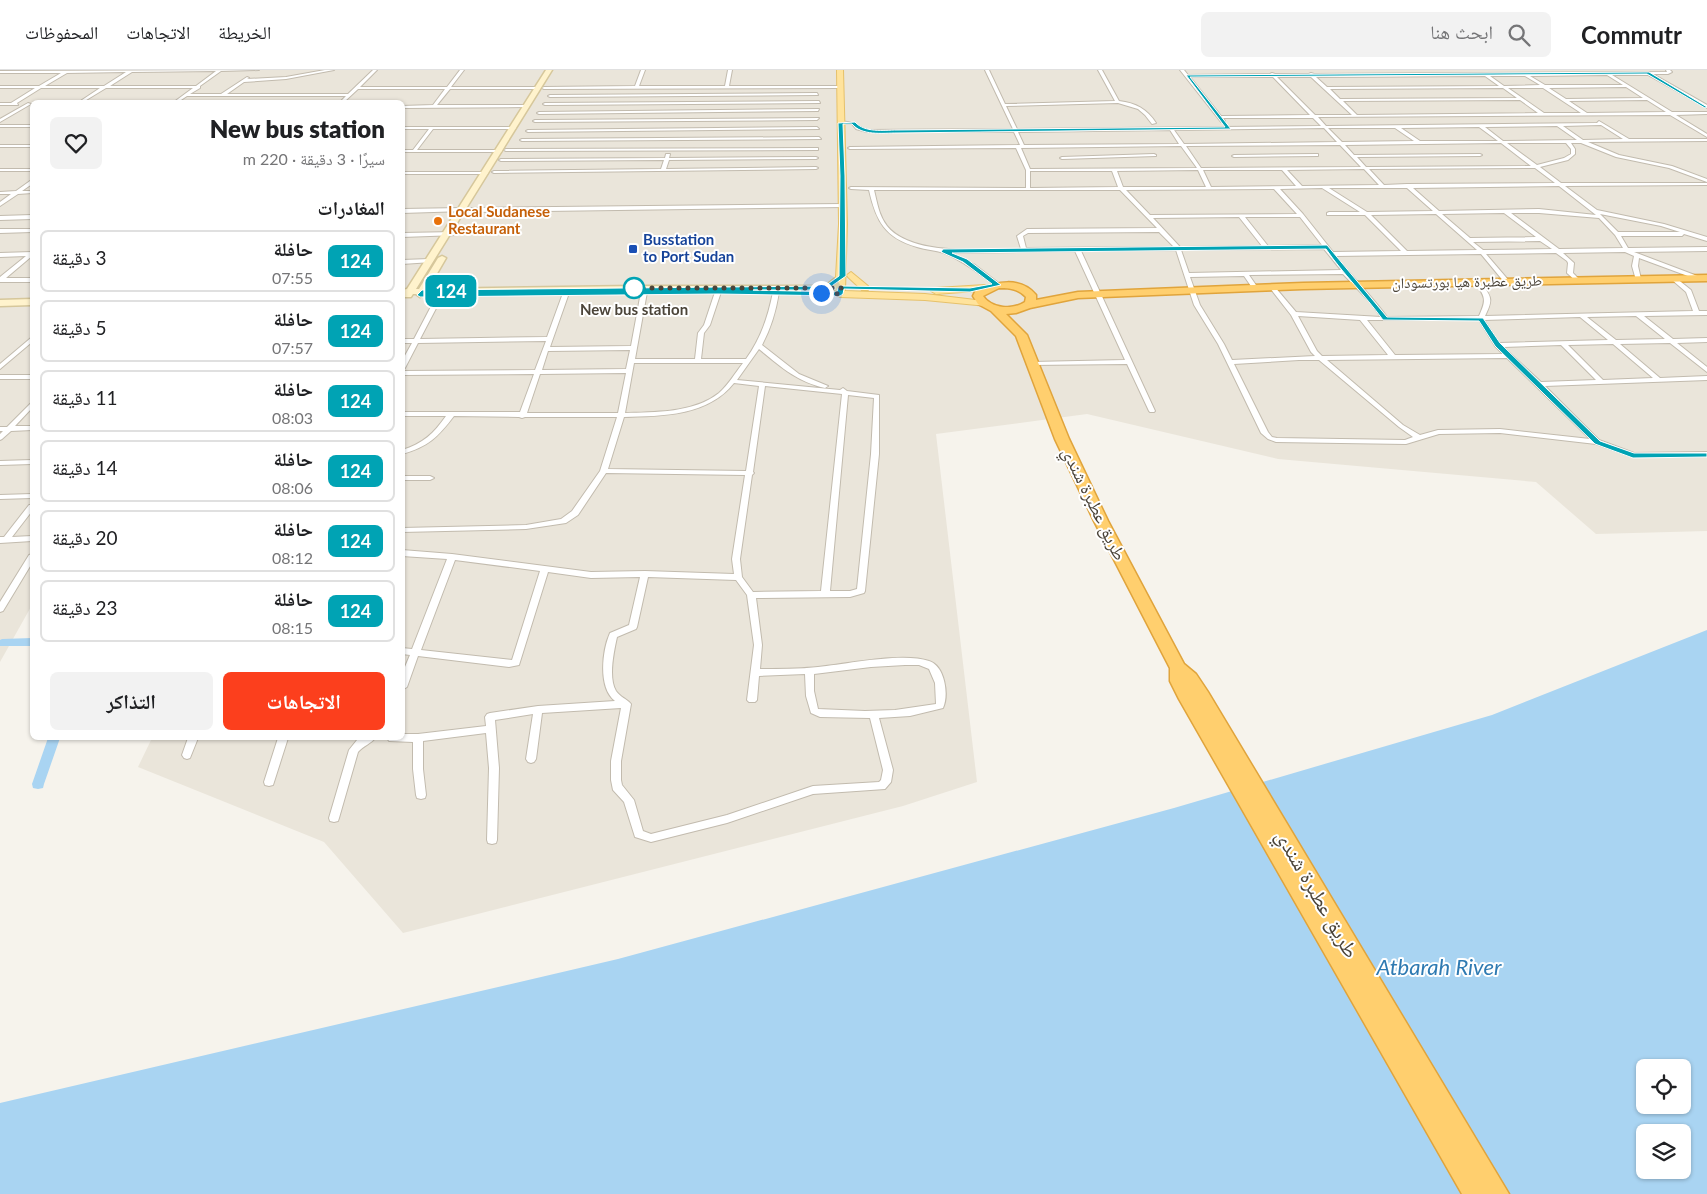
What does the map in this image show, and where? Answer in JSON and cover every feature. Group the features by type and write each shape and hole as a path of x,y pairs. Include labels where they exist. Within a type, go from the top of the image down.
{"highway":[{"name":"طريق عطبرة هيا بورتسودان","path":"1078,295 1272,287 1703,278"},
{"path":"1025,290 1032,297 1021,335 978,296 985,288 998,285 1012,286 1025,290 1078,295"},
{"path":"989,306 1011,310 1078,295"},
{"name":"طريق عطبرة شندي","path":"1021,335 1062,439 1101,521 1178,668 1179,681 1195,698 1496,1194"},
{"name":"طريق عطبرة شندي","path":"1195,698 1476,1194"}],"main road":[{"path":"840,70 844,123 850,148 851,236"},
{"path":"846,70 843,204 848,273 853,291"},
{"path":"826,288 848,273"},
{"path":"848,273 865,288"},
{"path":"848,273 841,291 925,297 989,306"},
{"path":"853,291 865,288 940,291 985,288"}],"street":[{"path":"83,100 133,70"},
{"path":"179,100 199,87 215,70"},
{"path":"0,72 258,70"},
{"path":"222,95 258,70"},
{"path":"243,81 286,78 332,70"},
{"path":"344,100 376,70"},
{"path":"434,107 462,70"},
{"path":"469,209 486,173 524,117 549,70"},
{"path":"406,294 452,234 494,172 514,128 524,117 527,106 555,70"},
{"path":"636,88 643,70"},
{"path":"711,169 730,70"},
{"path":"988,70 1020,146 1028,170 1028,189"},
{"path":"1100,70 1118,102"},
{"path":"1182,70 1229,128"},
{"path":"1268,70 1382,185"},
{"path":"1307,70 1355,115"},
{"path":"1392,70 1466,126"},
{"path":"1478,70 1583,142 1618,156 1670,167 1707,182"},
{"path":"1519,70 1628,141"},
{"path":"1601,70 1671,113 1707,138"},
{"path":"1187,76 1608,74 1670,72 1668,70"},
{"path":"12,104 65,71"},
{"path":"1648,73 1707,107"},
{"path":"1327,88 1628,86"},
{"path":"0,87 199,87"},
{"path":"550,96 595,93 687,93 840,87"},
{"path":"1583,87 1589,91"},
{"path":"356,88 636,88 817,94"},
{"path":"770,168 778,92"},
{"path":"557,171 595,93"},
{"path":"616,171 644,93"},
{"path":"663,170 687,93"},
{"path":"188,95 350,95"},
{"path":"1595,95 1602,99"},
{"path":"1339,100 1522,99"},
{"path":"1564,100 1648,99"},
{"path":"545,104 819,102"},
{"path":"1003,105 1118,102 1139,107 1154,123"},
{"path":"0,104 30,104"},
{"path":"0,121 30,105"},
{"path":"405,107 527,106"},
{"path":"539,113 818,110"},
{"path":"1220,117 1707,114"},
{"path":"1383,115 1419,143"},
{"path":"1272,116 1283,128"},
{"path":"1336,116 1351,128"},
{"path":"535,121 818,119"},
{"path":"844,123 854,123 858,128 867,131 1351,128 1602,124"},
{"path":"0,126 30,126"},
{"path":"1481,126 1595,211 1617,234 1627,251 1703,278"},
{"path":"405,128 514,128"},
{"path":"414,151 432,128"},
{"path":"528,130 817,128"},
{"path":"1248,128 1261,143"},
{"path":"1171,129 1200,169 1209,188"},
{"path":"1212,129 1225,144"},
{"path":"1091,130 1100,145"},
{"path":"522,140 819,138"},
{"path":"850,148 1339,142 1583,142 1707,138"},
{"path":"1464,142 1495,167"},
{"path":"1028,170 1536,166 1566,159 1573,154 1573,149 1568,142"},
{"path":"1305,143 1328,168"},
{"path":"1147,144 1163,169"},
{"path":"1056,145 1068,170"},
{"path":"0,146 30,146"},
{"path":"405,151 816,149"},
{"path":"1062,158 1154,155"},
{"path":"1234,156 1316,155"},
{"path":"1353,156 1480,155"},
{"path":"501,160 816,158"},
{"path":"494,172 816,168"},
{"path":"1283,168 1301,188"},
{"path":"1114,169 1121,188 1178,248 1197,305 1213,329 1264,433 1270,438 1291,442 1406,442 1438,432 1500,431 1598,442 1633,455 1707,454"},
{"path":"0,170 30,170"},
{"path":"405,173 486,173"},
{"path":"851,188 1301,188 1382,185 1707,182"},
{"path":"0,204 30,183"},
{"path":"1407,185 1483,253 1507,282"},
{"path":"1323,187 1367,214 1406,254"},
{"path":"871,188 875,208 888,232 902,241 943,251 965,260 998,285"},
{"path":"1275,188 1301,215 1345,272 1385,318"},
{"path":"0,193 30,192"},
{"path":"405,211 843,204"},
{"path":"1505,211 1569,260 1571,263 1570,273 1577,280"},
{"path":"1329,214 1548,211 1601,217"},
{"path":"1595,211 1692,233 1707,239"},
{"path":"1148,217 1301,215"},
{"path":"1241,216 1266,248"},
{"path":"0,218 30,217"},
{"path":"0,223 7,218"},
{"path":"1024,250 1020,236 1027,231 1161,230"},
{"path":"0,231 30,231"},
{"path":"1617,234 1707,233"},
{"path":"405,235 452,234"},
{"path":"421,293 452,234"},
{"path":"1468,240 1542,239"},
{"path":"943,251 1327,247"},
{"path":"1077,249 1152,410"},
{"path":"1333,254 1707,249"},
{"path":"0,255 30,254"},
{"path":"0,280 30,256"},
{"path":"1637,256 1635,266 1638,279"},
{"path":"405,262 430,261"},
{"path":"1186,275 1345,272"},
{"path":"1245,273 1255,288"},
{"path":"1674,278 1688,291 1697,313"},
{"path":"0,280 30,280"},
{"path":"1478,282 1486,294 1488,304 1481,320"},
{"path":"1272,287 1294,314 1311,346 1320,358 1401,426 1419,438"},
{"path":"406,294 826,288 841,291"},
{"path":"421,293 440,295 841,291"},
{"path":"405,530 526,527 559,522 575,512 604,471 621,415 644,292"},
{"path":"698,361 700,333 707,325 718,292"},
{"path":"405,414 621,415 663,413 688,409 719,396 748,361 771,321 776,292"},
{"path":"522,416 566,293"},
{"path":"405,362 440,295"},
{"path":"0,301 30,300"},
{"path":"1294,314 1362,318 1481,320 1582,315 1707,313"},
{"path":"1638,314 1707,370"},
{"path":"1582,315 1658,379"},
{"path":"1362,318 1392,356"},
{"path":"1481,320 1497,345 1598,442"},
{"path":"405,341 550,339"},
{"path":"1497,345 1707,340"},
{"path":"0,367 30,341"},
{"path":"1563,344 1600,381"},
{"path":"758,345 795,377 815,384 844,390 825,595"},
{"path":"546,349 634,348"},
{"path":"1230,362 1392,356 1509,356"},
{"path":"631,361 748,361"},
{"path":"1032,364 1129,362"},
{"path":"405,374 629,371"},
{"path":"0,377 30,376"},
{"path":"1539,384 1707,378"},
{"path":"732,382 877,396 875,454 863,587 861,591 856,594 751,595"},
{"path":"752,700 758,645 751,595 738,578 736,559 762,385"},
{"path":"0,438 30,407"},
{"path":"405,451 423,446 433,438 451,415"},
{"path":"0,429 30,428"},
{"path":"0,463 30,462"},
{"path":"604,471 750,473"},
{"path":"405,478 430,478"},
{"path":"0,497 30,496"},
{"path":"3,540 30,509"},
{"path":"3,540 30,539"},
{"path":"405,553 452,557 591,575 645,574 738,578"},
{"path":"405,678 452,557"},
{"path":"0,609 30,560"},
{"path":"405,651 509,664 516,663 545,569"},
{"path":"626,704 613,694 610,686 608,658 612,635 633,627 645,574"},
{"path":"755,673 810,671 903,662 923,662 930,664 935,669 942,697 940,706 874,716 820,714 814,711 809,688 810,671"},
{"path":"492,840 494,768 490,718 492,716 538,710 626,704"},
{"path":"626,704 616,761 617,787 629,800 639,834 651,838 727,819 813,790 881,786 886,782 888,770 874,716"},
{"path":"531,759 538,710"},
{"path":"405,738 491,729"},
{"path":"418,738 418,769 421,795"},
{"path":"187,755 193,740"},
{"path":"269,782 282,740"},
{"path":"334,818 354,750 360,743 366,740"}],"shaded area":[{"path":"0,70 1707,70 1707,531 1596,534 1536,482 1278,459 1087,414 936,434 977,782 903,806 403,933 324,842 138,767 151,740 405,740 405,100 30,100 30,609 0,662"}],"water":[{"name":"Atbarah River","path":"1707,630 1707,1194 0,1194 0,1103 618,959 1174,808 1492,715"}],"waterway":[{"path":"2,643 30,642"},
{"path":"38,784 53,740"}],"bus line":[{"name":"124","path":"1707,107 1648,73 1187,76 1229,128 897,132 867,131 858,128 854,123 840,123 843,176 842,276 826,288 718,287 440,291 422,292 420,295 718,292 840,294 841,288 970,290 998,285 965,260 943,251 1327,247 1345,272 1385,318 1481,320 1497,345 1598,442 1624,454 1646,457 1707,454"}],"place":[{"name":"Local Sudanese Restaurant","path":"438,221"},
{"name":"Busstation to Port Sudan","path":"633,249"},
{"name":"New bus station","path":"634,288"}],"route":[{"path":"634,288 841,288 840,294 821,293"}]}
